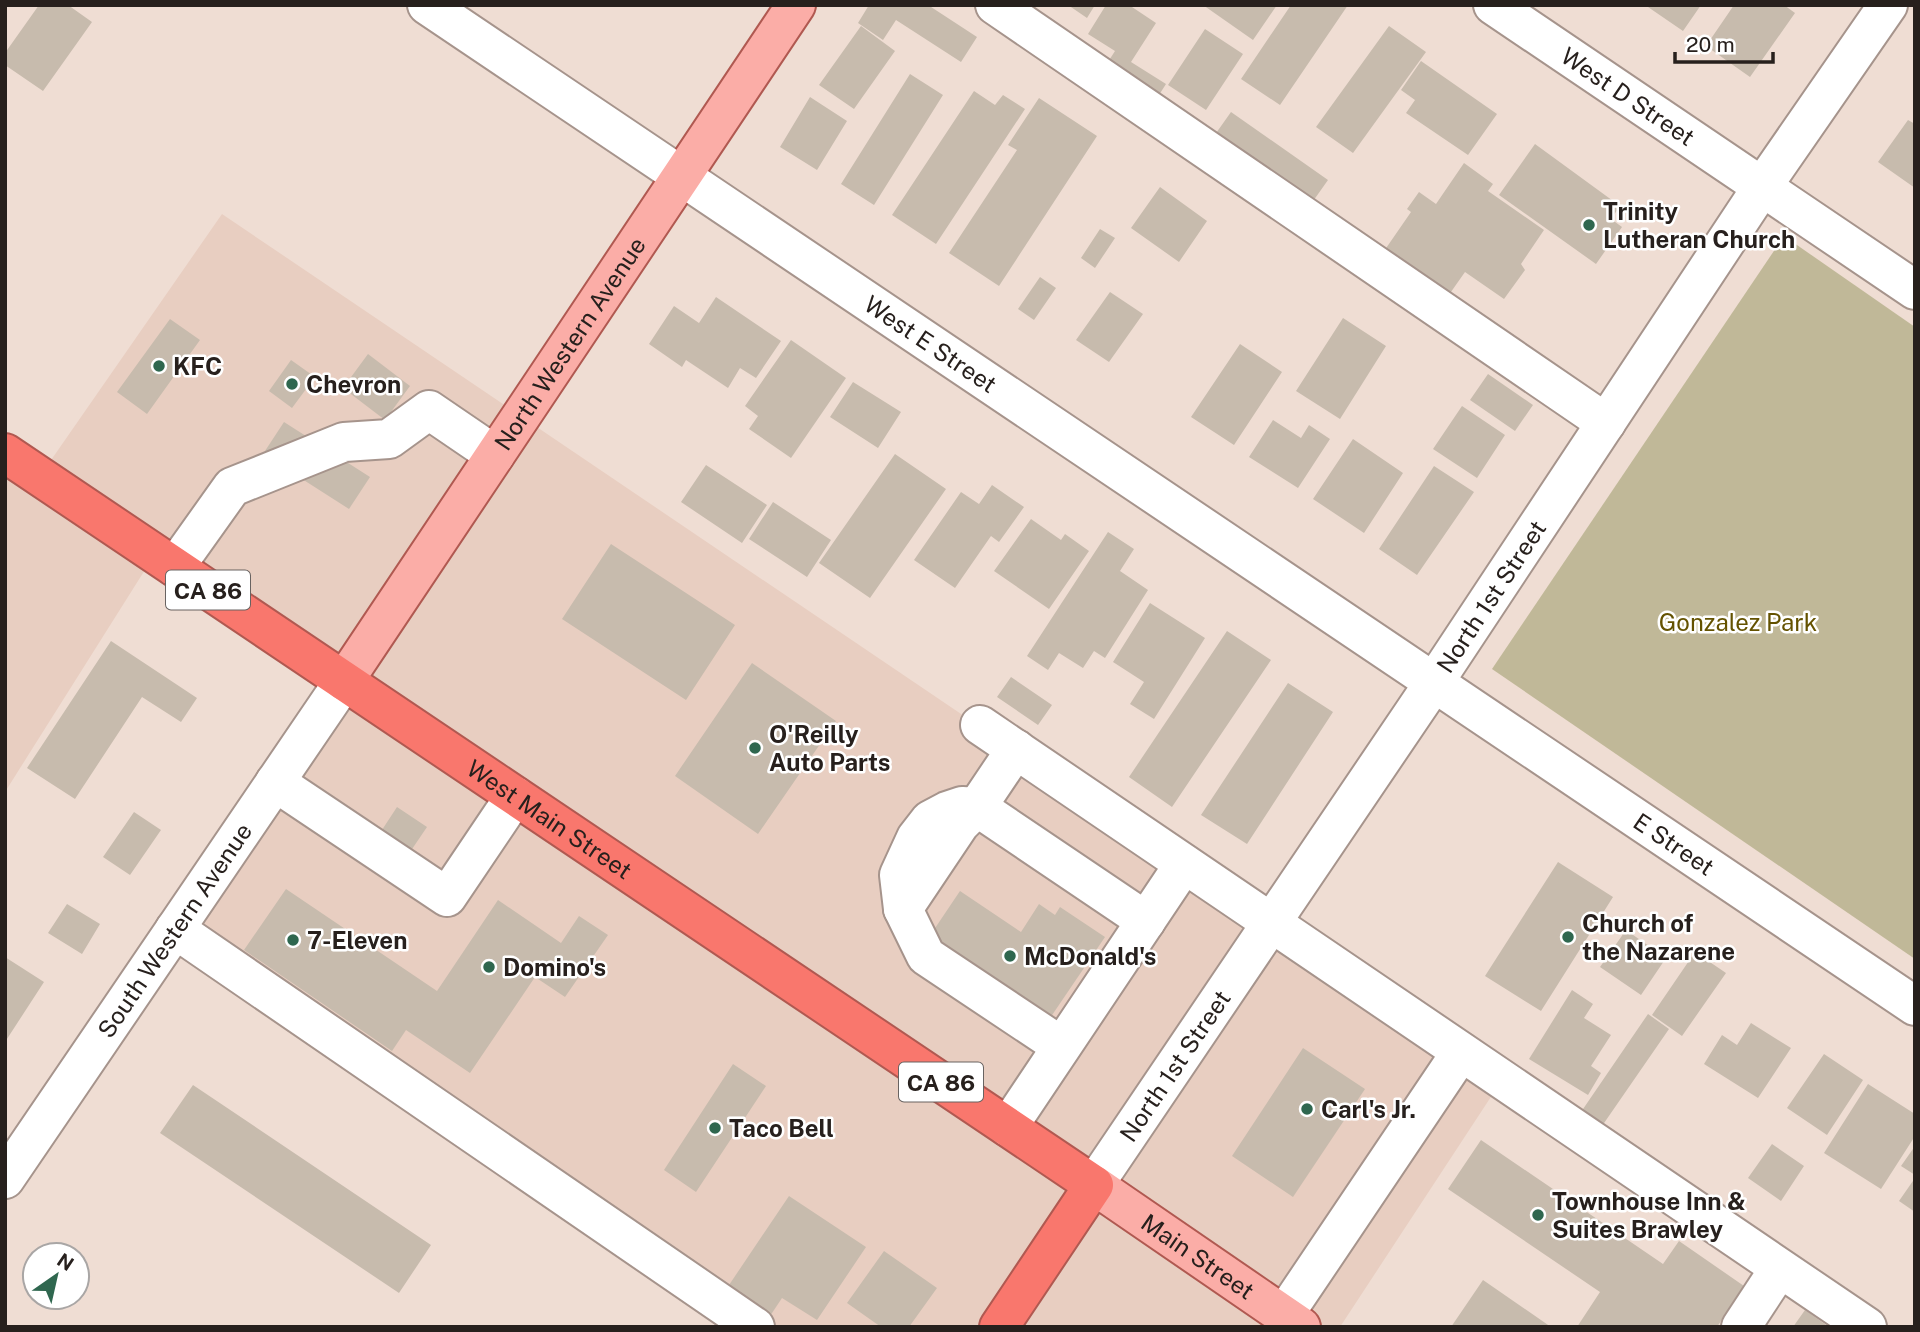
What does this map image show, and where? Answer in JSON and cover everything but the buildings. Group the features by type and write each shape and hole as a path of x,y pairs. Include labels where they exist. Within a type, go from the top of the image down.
{"highway":[{"name":"West Main Street","path":"5,453 1094,1185"},
{"path":"999,1327 1094,1185"}],"main road":[{"name":"North Western Avenue","path":"344,681 796,5"},
{"name":"Main Street","path":"1094,1185 1292,1321"}],"street":[{"name":"West E Street","path":"427,5 1433,684"},
{"path":"995,5 1606,423"},
{"name":"West D Street","path":"1493,5 1915,290"},
{"name":"North 1st Street","path":"1094,1185 1433,684 1762,187 1888,5"},
{"path":"175,567 232,487 344,442 389,439 429,410 495,455"},
{"name":"South Western Avenue","path":"5,1179 344,681"},
{"name":"E Street","path":"1433,684 1915,1006"},
{"path":"980,725 1867,1327"},
{"path":"977,807 1016,749"},
{"path":"275,782 447,897 515,796"},
{"path":"1061,1046 926,956 903,909 899,875 916,838 930,820 947,811 962,806 977,807 1146,921"},
{"path":"1009,1127 1184,864"},
{"path":"175,929 755,1327"},
{"path":"1292,1321 1461,1052"},
{"path":"1741,1327 1779,1269"}],"shaded area":[{"path":"222,214 1502,1080 1340,1327 755,1327 175,929 343,681 155,554 5,792 5,453 40,476"}],"green space":[{"name":"Gonzalez Park","path":"1784,236 1915,327 1915,959 1492,669"}],"place":[{"name":"Trinity Lutheran Church","path":"1589,225"},
{"name":"KFC","path":"159,366"},
{"name":"Chevron","path":"292,384"},
{"name":"O'Reilly Auto Parts","path":"755,748"},
{"name":"Church of the Nazarene","path":"1568,937"},
{"name":"7-Eleven","path":"293,940"},
{"name":"McDonald's","path":"1010,956"},
{"name":"Domino's","path":"489,967"},
{"name":"Carl's Jr.","path":"1307,1109"},
{"name":"Taco Bell","path":"715,1128"},
{"name":"Townhouse Inn & Suites Brawley","path":"1538,1215"}]}
